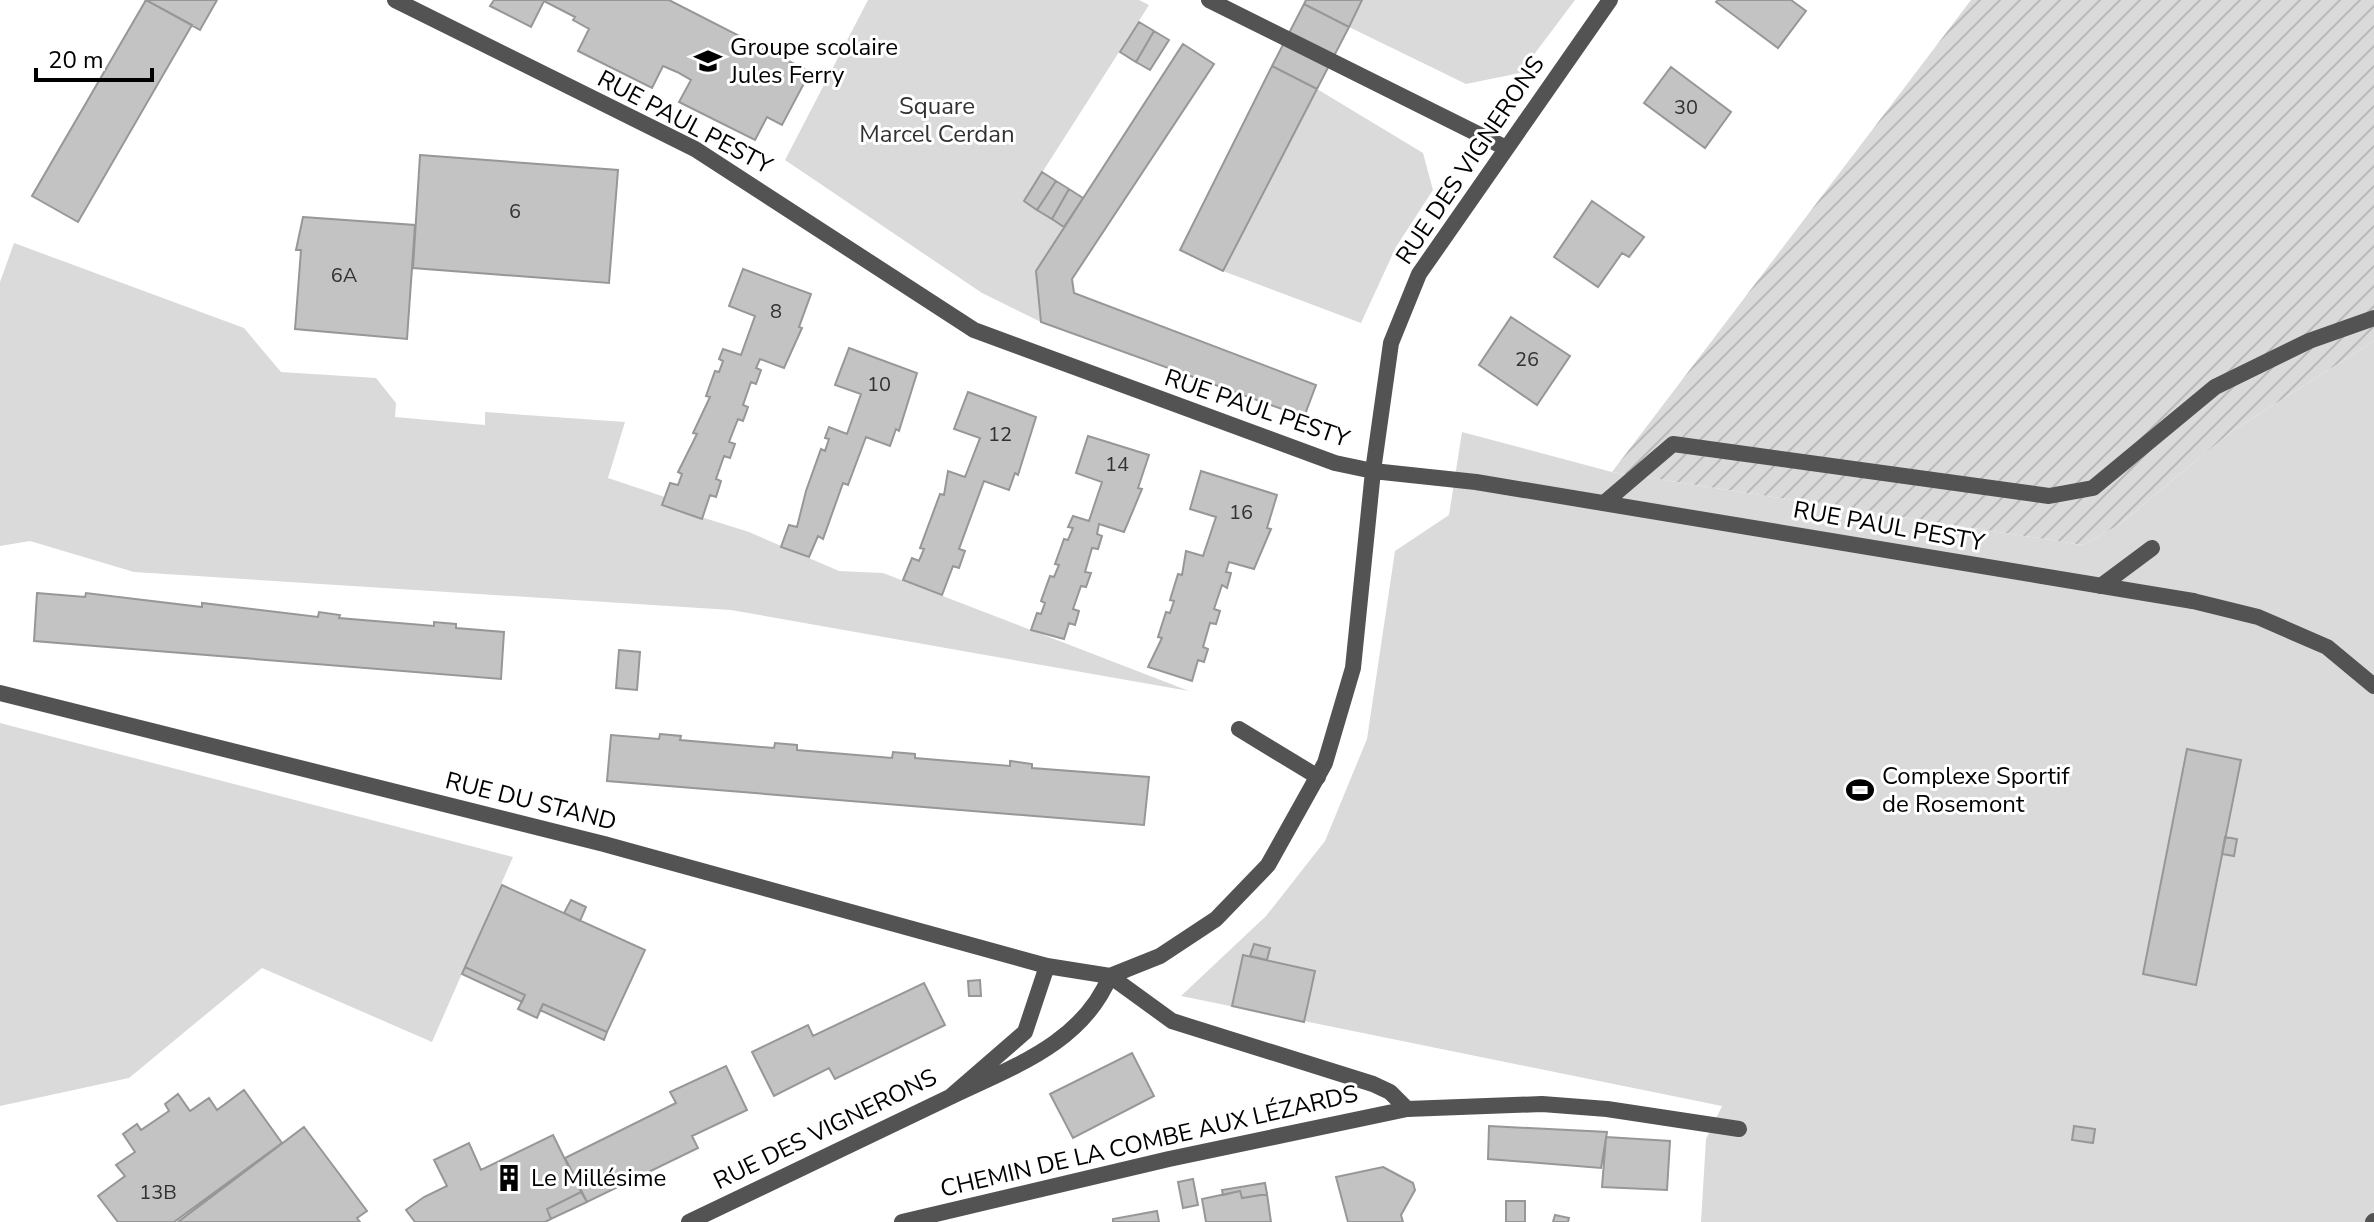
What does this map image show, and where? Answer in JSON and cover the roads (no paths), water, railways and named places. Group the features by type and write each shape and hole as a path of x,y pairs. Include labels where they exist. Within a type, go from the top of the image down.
{"street":[{"name":"RUE PAUL PESTY","path":"395,0 695,149 974,330 1296,451 1373,471 1476,482 2193,601 2258,617 2327,647 2374,686"},
{"path":"1209,0 1504,147"},
{"name":"RUE DES VIGNERONS","path":"1110,976 1160,956 1216,919 1268,865 1318,777 1353,668 1373,471 1391,343 1413,288 1504,147 1610,0"},
{"path":"1604,503 1673,444 2049,496 2093,488 2215,387 2309,341 2374,318"},
{"path":"2101,586 2152,548"},
{"name":"RUE DU STAND","path":"0,693 604,844 1047,966"},
{"path":"1239,729 1318,777"},
{"name":"RUE DES VIGNERONS","path":"689,1222 950,1097 1025,1032 1047,966"},
{"path":"950,1097 1053,1047 1087,1016 1110,976 1047,966"},
{"name":"CHEMIN DE LA COMBE AUX LÉZARDS","path":"1110,976 1172,1021 1373,1084 1407,1109"},
{"name":"CHEMIN DE LA COMBE AUX LÉZARDS","path":"902,1222 1169,1159 1407,1109 1542,1104 1607,1109 1739,1129"}],"place":[{"name":"Groupe scolaire Jules Ferry","path":"708,61"},
{"name":"Complexe Sportif de Rosemont","path":"1860,790"},
{"name":"Le Millésime","path":"509,1178"}],"park label":[{"name":"Square Marcel Cerdan","path":"937,120"}]}
